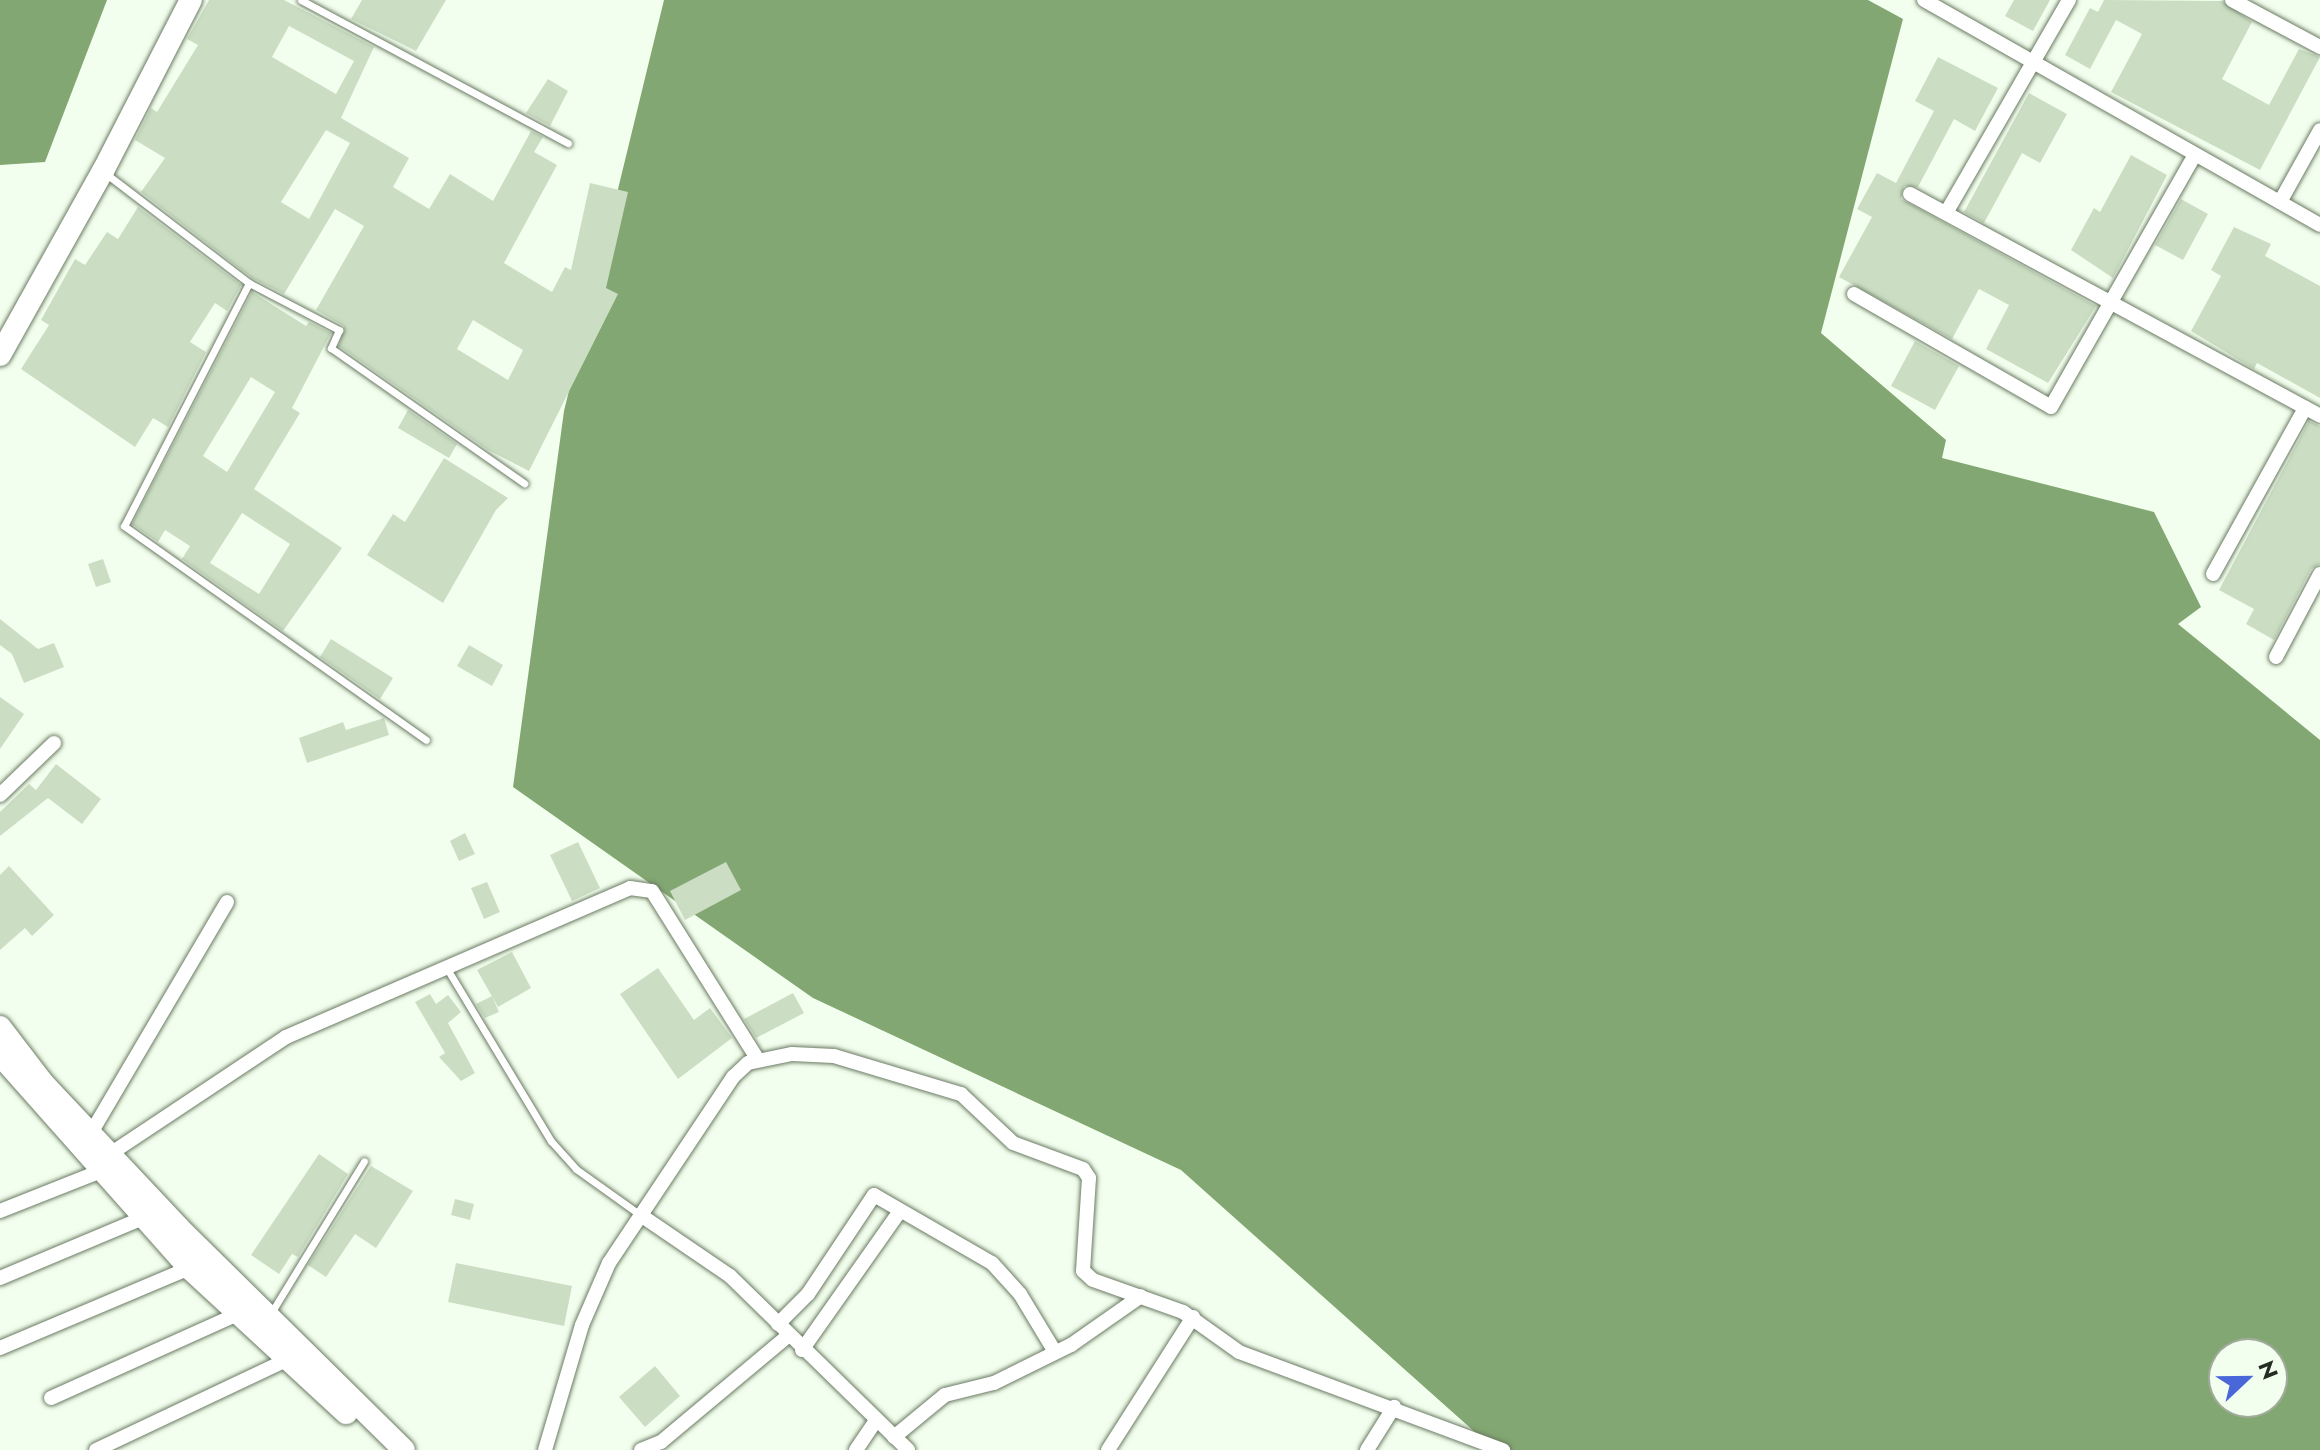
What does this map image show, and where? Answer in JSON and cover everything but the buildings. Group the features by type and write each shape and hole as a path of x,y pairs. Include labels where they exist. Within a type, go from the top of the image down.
{"street":[{"path":"2,344 103,171 191,0"},
{"path":"1924,0 2320,225"},
{"path":"1946,213 2069,0"},
{"path":"2232,0 2256,6 2320,47"},
{"path":"2280,202 2320,130"},
{"path":"1854,294 2051,407 2195,155"},
{"path":"1910,194 2320,416"},
{"path":"2213,574 2305,408"},
{"path":"2276,657 2320,574"},
{"path":"0,795 54,743"},
{"path":"0,1211 107,1162 286,1037 622,890 645,887 758,1060"},
{"path":"91,1133 227,902"},
{"path":"0,1027 91,1133 143,1218 189,1268 238,1314 297,1355 404,1450"},
{"path":"545,1450 595,1292 642,1216 733,1077 758,1060 792,1054 834,1056 961,1094 1013,1143 1083,1169 1089,1178 1083,1271 1093,1280 1193,1317 1239,1352 1503,1450"},
{"path":"0,1055 107,1162 270,1314 297,1355 385,1450"},
{"path":"778,1324 808,1294 868,1198 879,1196 992,1263 1020,1294 1055,1352"},
{"path":"802,1350 900,1211"},
{"path":"642,1216 730,1276 802,1350 908,1450"},
{"path":"0,1278 143,1218"},
{"path":"0,1348 189,1268"},
{"path":"894,1437 945,1395 994,1383 1055,1352 1141,1296"},
{"path":"51,1398 238,1314"},
{"path":"1108,1450 1193,1317"},
{"path":"641,1450 661,1442 789,1335"},
{"path":"96,1450 297,1355"},
{"path":"1367,1450 1394,1407"},
{"path":"856,1450 877,1419"}],"lane":[{"path":"301,0 568,143"},
{"path":"103,171 249,283 339,330 331,348 524,483"},
{"path":"249,283 124,526 426,740"},
{"path":"446,967 551,1141 576,1169 642,1216"},
{"path":"270,1314 364,1161"}],"shaded area":[{"path":"0,0 107,0 45,162 0,165"},
{"path":"664,0 1868,0 1903,19 1821,333 1946,440 1942,458 2154,512 2201,607 2178,624 2320,740 2320,1450 1495,1450 1181,1170 813,998 513,787 564,411"}]}
